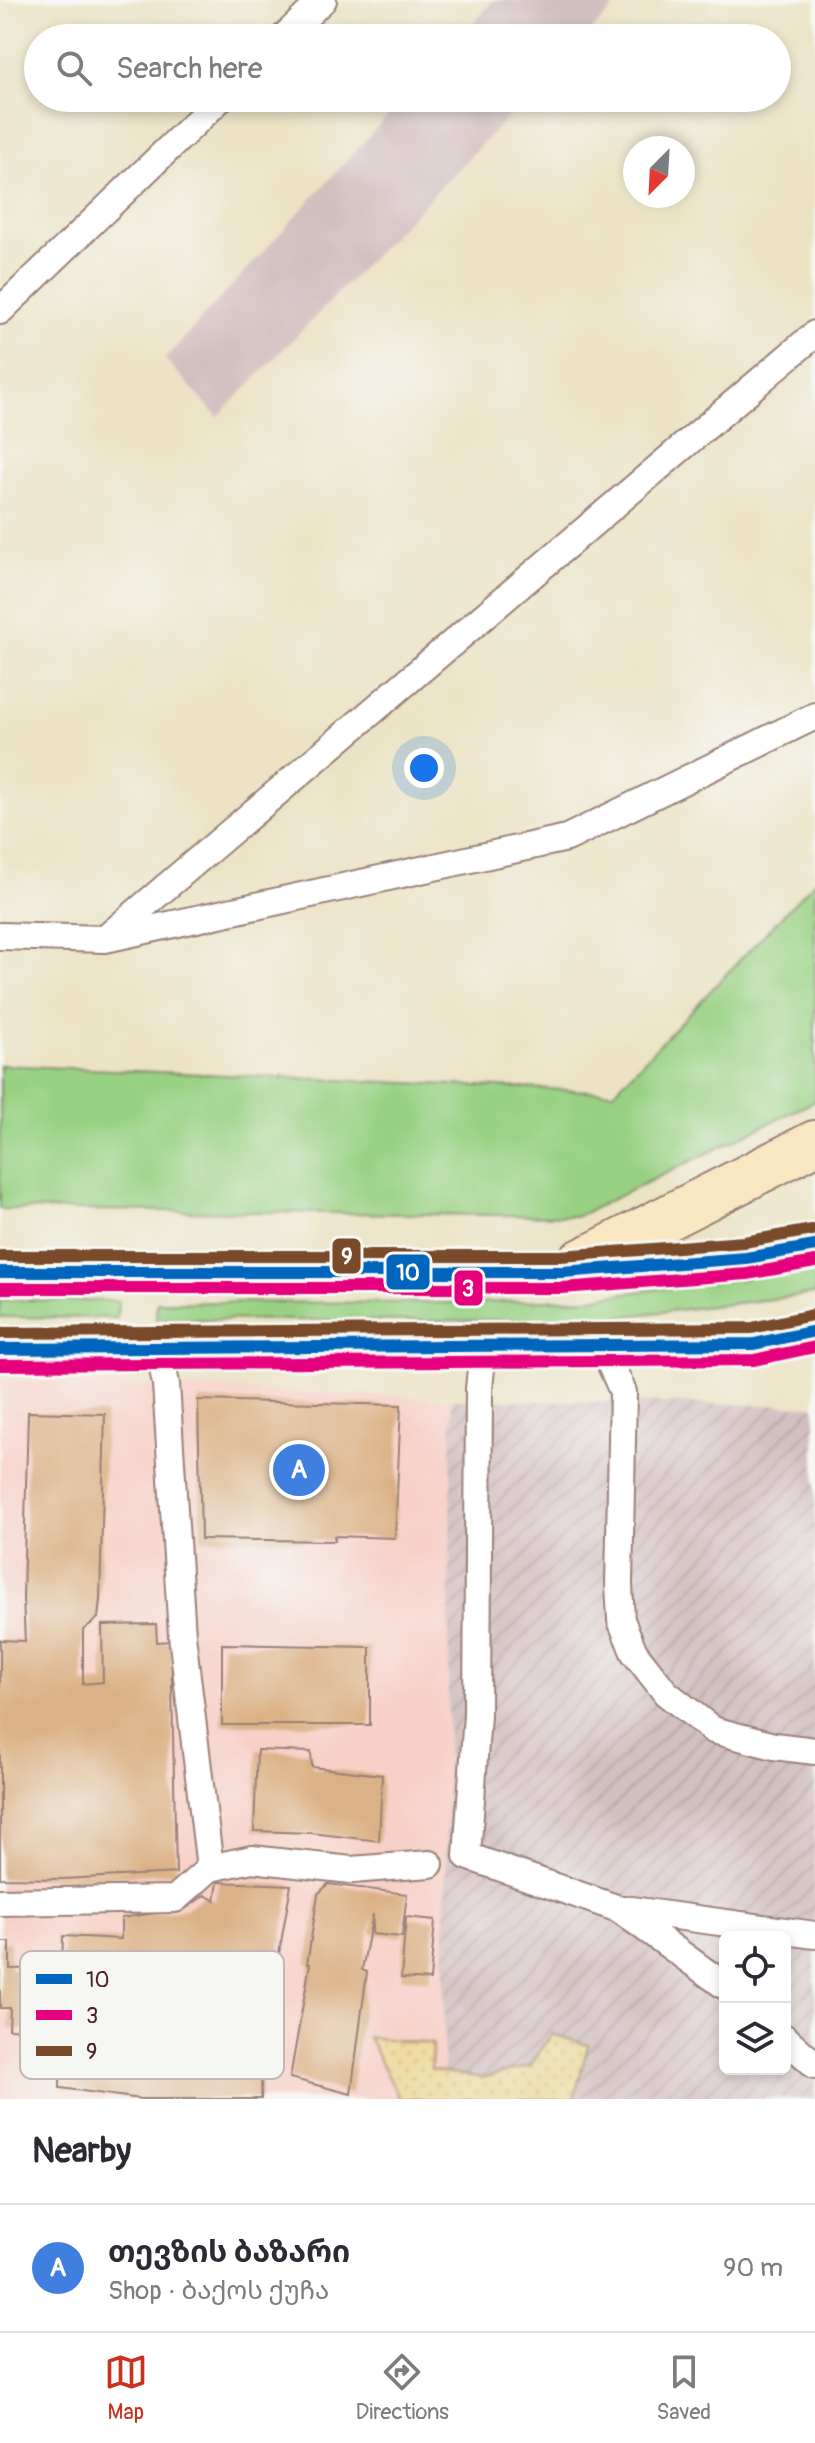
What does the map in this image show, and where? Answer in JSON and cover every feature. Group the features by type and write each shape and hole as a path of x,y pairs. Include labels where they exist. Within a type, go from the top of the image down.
{"main road":[{"path":"562,1272 815,1143"},
{"path":"0,1272 562,1272 746,1258 815,1246"},
{"path":"754,1344 815,1331"},
{"path":"0,1349 815,1345"}],"lane":[{"path":"298,24 323,0"},
{"path":"0,311 206,112"},
{"path":"105,939 815,334"},
{"path":"0,936 105,939 567,838 815,716"},
{"path":"602,1345 623,1392 619,1584 621,1620 634,1652 666,1693 713,1730 774,1746 815,1751"},
{"path":"483,1347 479,1389 477,1715 467,1856 619,1909 815,1935"},
{"path":"159,1349 166,1384 182,1635 210,1868"},
{"path":"0,1902 175,1899 210,1868 252,1859 351,1870 430,1864"},
{"path":"619,1909 719,1982"},
{"path":"791,2043 815,2065"}],"shaded area":[{"path":"494,0 621,0 598,24 473,24"},
{"path":"391,112 512,112 218,417 165,359"},
{"path":"0,1379 452,1399 443,2099 0,2099"},
{"path":"452,1399 815,1406 815,2099 443,2099"}],"green space":[{"path":"815,881 815,1101 578,1216 0,1209 0,1065 614,1092"},
{"path":"815,1269 815,1294 600,1319 156,1319 157,1302 478,1303 588,1298"},
{"path":"0,1300 118,1301 117,1318 0,1317"}],"sand":[{"path":"552,2034 588,2045 574,2099 400,2099 368,2037 432,2044 431,2070 482,2078 530,2066"}],"building":[{"path":"198,1400 401,1405 395,1538 334,1536 335,1541 201,1539"},
{"path":"28,1412 105,1414 100,1599 98,1618 83,1630 83,1684 103,1682 102,1625 156,1624 157,1642 171,1641 176,1873 63,1879 0,1878 0,1640 25,1641 23,1597"},
{"path":"222,1644 370,1647 370,1725 222,1725"},
{"path":"257,1750 311,1752 312,1767 382,1775 379,1841 311,1833 254,1831"},
{"path":"218,1882 291,1885 279,1951 63,1951 63,1936 121,1939 121,1918 185,1909 205,1895 215,1901"},
{"path":"328,1884 407,1894 402,1937 372,1934 373,1914 362,1970 367,1972 351,2094 290,2078 310,1964 307,1964 318,1894"},
{"path":"406,1917 435,1920 430,1980 401,1978"},
{"path":"0,1942 10,1942 10,1969 20,1969 20,2029 9,2029 10,2008 0,2008"},
{"path":"60,2079 261,2079 261,2099 141,2099 60,2088"}],"transit line":[{"name":"9","path":"0,1256 561,1256 744,1242 812,1230"},
{"name":"10","path":"0,1272 562,1272 746,1258 815,1246"},
{"name":"3","path":"0,1288 562,1288 747,1274 815,1262"},
{"name":"9","path":"0,1333 752,1328 812,1315"},
{"name":"10","path":"0,1349 754,1344 815,1331"},
{"name":"3","path":"0,1365 754,1360 815,1347"}],"place":[{"name":"თევზის ბაზარი","path":"299,1470"}]}
